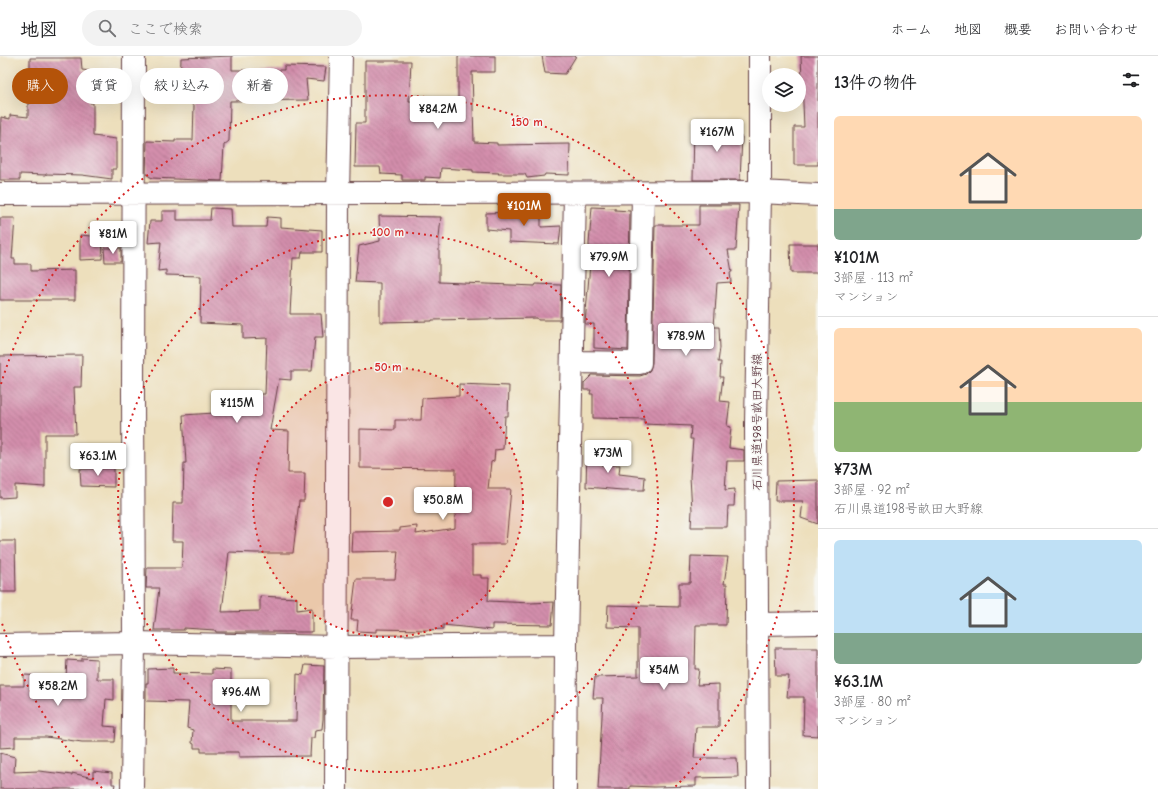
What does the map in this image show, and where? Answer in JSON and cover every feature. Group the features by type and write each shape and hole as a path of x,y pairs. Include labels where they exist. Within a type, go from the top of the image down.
{"street":[{"path":"132,789 134,643 134,56"},
{"path":"336,789 338,194 341,56"},
{"name":"石川県道198号畝田大野線","path":"758,789 756,418 760,192 760,56"},
{"path":"0,194 760,192 818,195"},
{"path":"565,789 566,645 576,193"},
{"path":"572,362 640,363 643,193"},
{"path":"757,624 818,623"},
{"path":"0,645 134,643 337,646 566,645"}],"building":[{"path":"232,56 232,101 230,101 229,141 224,145 222,181 152,178 146,174 147,141 175,142 175,140 193,140 194,105 192,104 224,104 224,68 181,68 181,58"},
{"path":"458,56 495,56 495,72 472,72 474,142 497,143 497,145 570,144 569,175 545,174 544,176 527,178 525,174 498,174 499,173 473,172 473,170 441,168 440,178 425,177 425,180 402,180 402,175 381,174 380,167 355,167 356,123 365,123 365,61 411,61 409,101 458,104"},
{"path":"542,56 576,56 565,74 545,73"},
{"path":"801,56 818,56 818,165 794,165 794,127 804,127 803,112 806,112 806,68 802,68"},
{"path":"30,58 81,58 82,68 76,68 76,104 93,104 93,136 116,139 116,169 112,169 112,179 82,175 20,174 20,180 0,180 1,117 10,119 10,115 28,117 28,104 68,104 68,68 30,68"},
{"path":"284,66 326,67 324,81 306,79 308,100 288,100 288,68 284,68"},
{"path":"694,124 738,125 736,136 742,137 740,180 693,180"},
{"path":"699,205 739,205 736,250 728,250 732,272 730,272 731,282 717,283 714,327 719,327 720,348 718,362 721,362 720,377 723,377 720,401 730,402 727,426 731,427 729,448 744,450 744,461 727,461 725,490 735,489 734,506 728,506 727,527 691,527 692,510 690,477 693,439 690,439 691,426 644,424 644,419 593,418 593,394 590,394 591,390 584,390 584,383 592,375 640,376 646,374 650,370 652,363 655,225 699,225"},
{"path":"592,207 615,208 615,210 630,211 628,350 594,348 594,324 585,324 590,264 589,244"},
{"path":"211,208 231,209 232,227 266,227 267,217 281,218 281,227 322,230 322,252 302,252 301,258 293,258 290,314 321,314 323,337 315,337 312,371 291,371 291,380 279,379 270,430 289,431 288,473 305,473 304,501 299,501 293,553 229,552 222,612 260,611 260,596 297,598 297,610 312,608 312,632 216,632 215,630 184,628 184,630 154,630 159,588 146,588 147,568 182,568 183,541 172,541 173,503 183,503 184,463 186,463 183,415 246,411 247,394 265,394 267,338 243,339 243,325 200,323 201,276 166,275 166,270 158,271 161,242 148,243 150,221 162,221 162,211 177,211 177,220 210,220"},
{"path":"541,211 541,227 561,226 559,244 509,242 509,231 486,229 486,213"},
{"path":"379,216 441,217 439,238 439,282 535,286 536,284 561,285 560,320 538,320 537,318 380,322 380,283 355,282 359,246 380,241"},
{"path":"0,218 15,218 12,259 15,259 15,264 31,264 31,271 75,270 75,300 0,300"},
{"path":"80,235 103,237 102,259 80,260"},
{"path":"790,244 818,244 818,273 791,273"},
{"path":"104,248 121,248 121,262 105,262"},
{"path":"82,355 81,387 74,387 76,434 45,434 45,487 15,485 15,497 0,498 0,356"},
{"path":"459,384 509,386 508,416 505,416 503,449 495,450 494,461 491,462 488,489 511,489 506,543 472,544 472,575 481,575 481,578 489,578 488,601 531,603 554,602 552,625 492,624 492,630 443,625 443,629 376,629 376,632 357,631 358,620 351,620 356,579 395,579 398,551 351,552 352,532 400,531 400,528 417,526 416,534 455,528 456,469 360,468 360,429 395,430 395,420 421,420 422,398 459,396"},
{"path":"587,444 602,446 602,465 620,465 619,474 645,477 644,490 586,487"},
{"path":"114,468 114,487 81,486 80,469"},
{"path":"818,480 818,524 801,518 803,501 775,501 776,481"},
{"path":"0,541 15,541 16,592 0,592"},
{"path":"691,556 728,557 724,584 727,584 726,625 696,625 695,669 699,669 697,685 719,684 719,727 696,727 694,758 737,758 738,777 696,778 696,786 630,786 630,789 598,789 603,698 593,698 595,677 638,676 638,628 607,627 608,605 679,607 679,583 690,583"},
{"path":"775,648 818,648 818,736 803,735 804,697 787,697 789,676 776,676"},
{"path":"82,658 97,659 97,679 114,679 114,700 106,699 104,726 116,727 115,742 82,742 46,737 15,737 15,747 0,748 0,686 24,686 24,675 66,677 67,660 82,661"},
{"path":"305,665 324,666 322,729 315,730 314,738 311,738 310,756 239,757 239,752 201,752 201,748 194,748 194,744 192,743 193,730 187,728 189,702 146,701 148,669 173,668 173,673 212,674 212,669 231,670 231,721 296,721 297,674 303,675"},
{"path":"0,753 15,757 14,772 39,771 72,775 72,773 93,778 93,771 112,773 112,784 115,784 114,789 0,789"}]}
